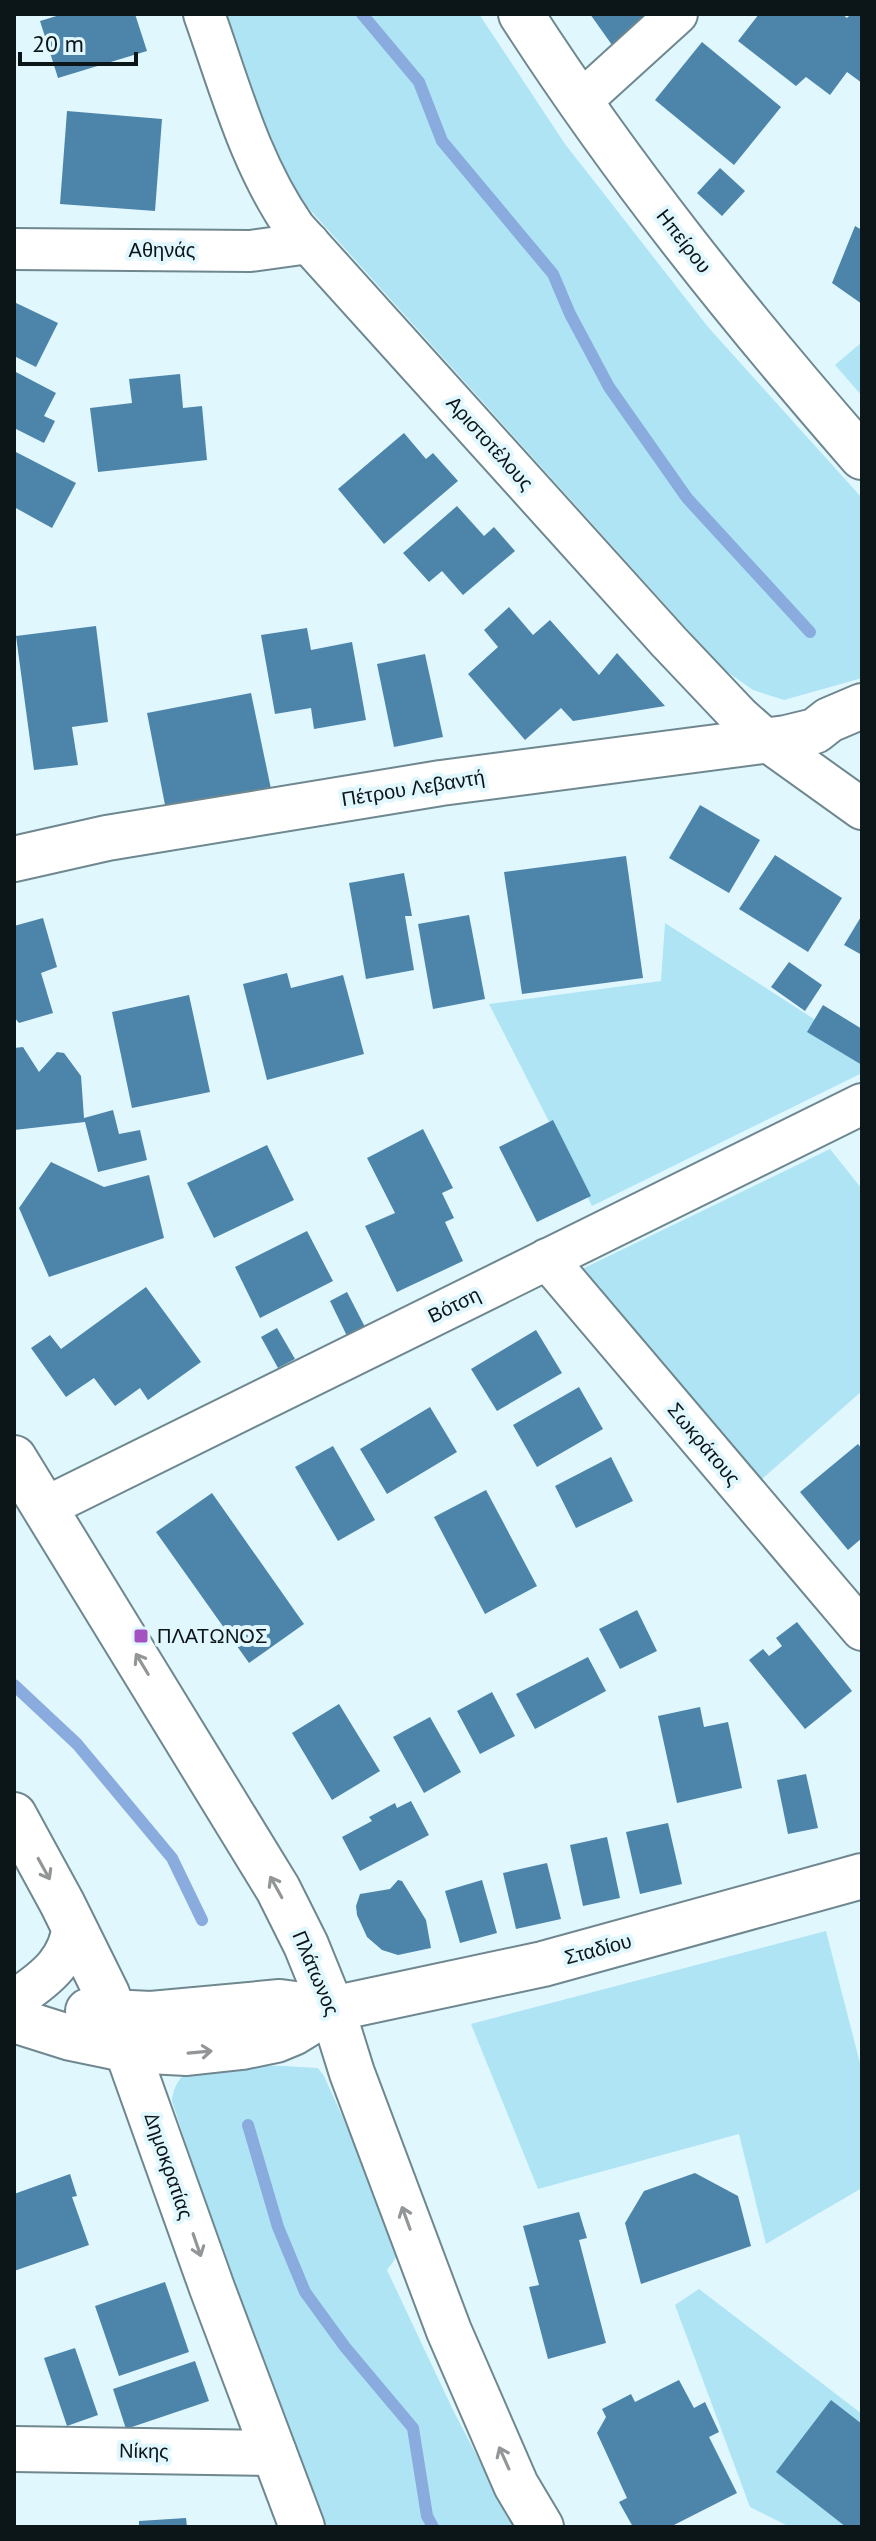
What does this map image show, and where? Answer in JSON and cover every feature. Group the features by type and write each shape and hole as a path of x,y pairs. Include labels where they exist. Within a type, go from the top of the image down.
{"street":[{"name":"Αριστοτέλους","path":"204,14 260,168 282,209 309,243 740,717 767,741 862,809"},
{"name":"Ηπείρου","path":"521,14 579,103 701,263 862,457"},
{"path":"579,103 677,14"},
{"name":"Αθηνάς","path":"14,249 250,251 309,243"},
{"name":"Πέτρου Λεβαντή","path":"14,859 107,838 441,783 767,741 815,731 829,720 862,706"},
{"name":"Πέτρου Λεβαντή","path":"815,731 832,736 862,736"},
{"name":"Βότση","path":"46,1507 862,1104"},
{"name":"Σωκράτους","path":"547,1259 862,1630"},
{"name":"Πλάτωνος","path":"14,1458 278,1889 306,1945 449,2331 516,2485 541,2527"},
{"name":"Δημοκρατίας","path":"14,1815 73,1924 122,2032 212,2288 302,2527"},
{"name":"Σταδίου","path":"16,2003 60,2006 122,2032 164,2014 267,2002 332,2009 543,1964 862,1876"},
{"name":"Σταδίου","path":"16,2003 46,1977 63,1957 73,1924"},
{"name":"Νίκης","path":"14,2449 274,2453"}],"shaded area":[{"path":"222,14 479,14 565,144 708,327 862,498 862,678 784,700 753,690 723,669 294,192 274,159"},
{"path":"862,342 862,396 835,365"},
{"path":"665,923 862,1050 862,1073 592,1206 489,1004 661,981"},
{"path":"830,1149 862,1189 862,1391 761,1480 580,1270"},
{"path":"826,1931 862,2071 862,2188 766,2244 739,2134 538,2189 471,2024"},
{"path":"198,2067 318,2068 324,2076 363,2165 397,2256 387,2270 453,2410 514,2527 325,2527 207,2209 172,2101 179,2080"},
{"path":"699,2289 862,2414 862,2527 790,2527 750,2507 675,2305"}],"building":[{"path":"63,14 135,14 147,51 58,78 40,21"},
{"path":"590,14 655,14 612,45"},
{"path":"759,14 842,14 847,18 851,14 862,14 862,83 847,72 830,95 806,77 796,86 738,41"},
{"path":"702,42 781,107 734,165 655,100"},
{"path":"67,111 162,119 155,211 60,204"},
{"path":"720,168 745,191 722,216 697,193"},
{"path":"855,226 862,230 862,304 832,283"},
{"path":"14,302 58,323 36,367 14,356"},
{"path":"14,371 56,393 44,416 55,421 44,443 14,428"},
{"path":"180,374 183,408 202,406 207,460 98,472 90,408 132,403 129,379"},
{"path":"404,433 426,459 433,453 458,481 384,544 338,489"},
{"path":"14,451 76,483 52,528 14,507"},
{"path":"457,506 484,536 494,527 515,551 463,595 442,571 429,582 403,553"},
{"path":"509,607 533,635 550,620 599,675 617,653 665,706 573,721 561,708 525,740 468,674 498,647 484,630"},
{"path":"96,626 108,722 72,727 78,765 34,770 16,636"},
{"path":"307,628 311,650 352,642 366,720 314,729 311,708 275,714 261,635"},
{"path":"425,654 443,737 394,747 377,664"},
{"path":"251,693 271,789 166,810 147,713"},
{"path":"700,805 760,840 729,893 669,858"},
{"path":"775,855 842,898 808,952 739,909"},
{"path":"626,856 643,978 522,994 504,872"},
{"path":"404,873 412,916 405,916 414,970 366,979 349,883"},
{"path":"469,915 485,999 433,1009 418,924"},
{"path":"862,915 862,955 844,945"},
{"path":"43,918 57,967 41,973 53,1013 19,1023 14,1017 14,926"},
{"path":"789,962 822,985 805,1011 771,987"},
{"path":"287,973 291,988 343,975 364,1054 267,1080 243,984"},
{"path":"189,995 210,1092 132,1108 112,1012"},
{"path":"823,1005 862,1029 862,1065 807,1032"},
{"path":"23,1047 39,1072 57,1052 64,1053 81,1076 84,1118 113,1110 119,1134 140,1130 147,1160 98,1172 85,1122 14,1130 14,1048"},
{"path":"553,1120 591,1196 537,1222 499,1147"},
{"path":"423,1129 453,1188 442,1193 454,1218 445,1222 463,1261 397,1292 365,1226 395,1213 367,1158"},
{"path":"267,1145 294,1200 214,1238 187,1183"},
{"path":"51,1162 104,1187 149,1175 164,1238 49,1277 19,1208"},
{"path":"307,1231 333,1281 260,1318 235,1267"},
{"path":"146,1287 201,1362 148,1400 140,1388 115,1406 94,1378 66,1397 31,1348 50,1335 61,1349"},
{"path":"347,1292 365,1327 347,1336 330,1301"},
{"path":"277,1328 295,1359 278,1368 261,1337"},
{"path":"536,1330 562,1373 497,1411 471,1369"},
{"path":"579,1387 603,1429 537,1467 513,1425"},
{"path":"430,1407 457,1452 387,1494 360,1449"},
{"path":"858,1444 862,1449 862,1538 848,1550 800,1492"},
{"path":"333,1446 375,1520 338,1541 295,1467"},
{"path":"611,1457 633,1501 576,1528 555,1486"},
{"path":"486,1490 537,1586 485,1614 434,1517"},
{"path":"212,1493 304,1624 249,1663 156,1532"},
{"path":"637,1610 657,1651 620,1669 599,1629"},
{"path":"797,1622 852,1691 805,1729 749,1660 763,1649 769,1656 782,1646 776,1638"},
{"path":"588,1657 606,1691 535,1729 516,1694"},
{"path":"492,1692 515,1736 480,1754 457,1711"},
{"path":"339,1704 380,1771 332,1800 292,1733"},
{"path":"700,1707 704,1727 728,1722 742,1788 677,1803 658,1716"},
{"path":"430,1717 461,1772 424,1793 393,1737"},
{"path":"806,1774 818,1828 788,1834 777,1780"},
{"path":"411,1801 429,1835 360,1871 342,1837 372,1821 369,1817 395,1803 397,1808"},
{"path":"668,1823 682,1884 640,1894 626,1832"},
{"path":"607,1837 620,1898 583,1906 570,1845"},
{"path":"547,1863 561,1919 516,1929 503,1873"},
{"path":"398,1880 402,1881 426,1920 431,1948 398,1955 382,1950 367,1937 357,1915 360,1894 390,1889"},
{"path":"482,1880 497,1933 460,1943 445,1891"},
{"path":"695,2173 738,2196 751,2246 641,2284 625,2223 644,2191"},
{"path":"70,2174 77,2196 72,2197 89,2245 14,2271 14,2194"},
{"path":"579,2212 587,2238 579,2240 606,2343 548,2359 529,2287 539,2285 523,2226"},
{"path":"165,2282 189,2352 119,2376 95,2306"},
{"path":"75,2348 98,2415 67,2426 44,2358"},
{"path":"195,2361 209,2401 126,2429 113,2389"},
{"path":"679,2380 694,2408 705,2402 719,2432 709,2437 737,2493 670,2527 633,2527 619,2502 627,2498 597,2433 606,2417 602,2409 631,2394 635,2402"},
{"path":"831,2400 862,2424 862,2527 846,2527 776,2472"},
{"path":"186,2518 187,2527 139,2527 139,2521"}],"waterway":[{"path":"362,14 419,82 442,141 553,274 570,314 609,387 687,498 810,632"},
{"path":"14,1685 77,1744 172,1858 202,1920"},
{"path":"248,2125 278,2227 305,2292 345,2347 413,2428 427,2516 433,2527"}],"place":[{"name":"ΠΛΑΤΩΝΟΣ","path":"141,1636"}]}
